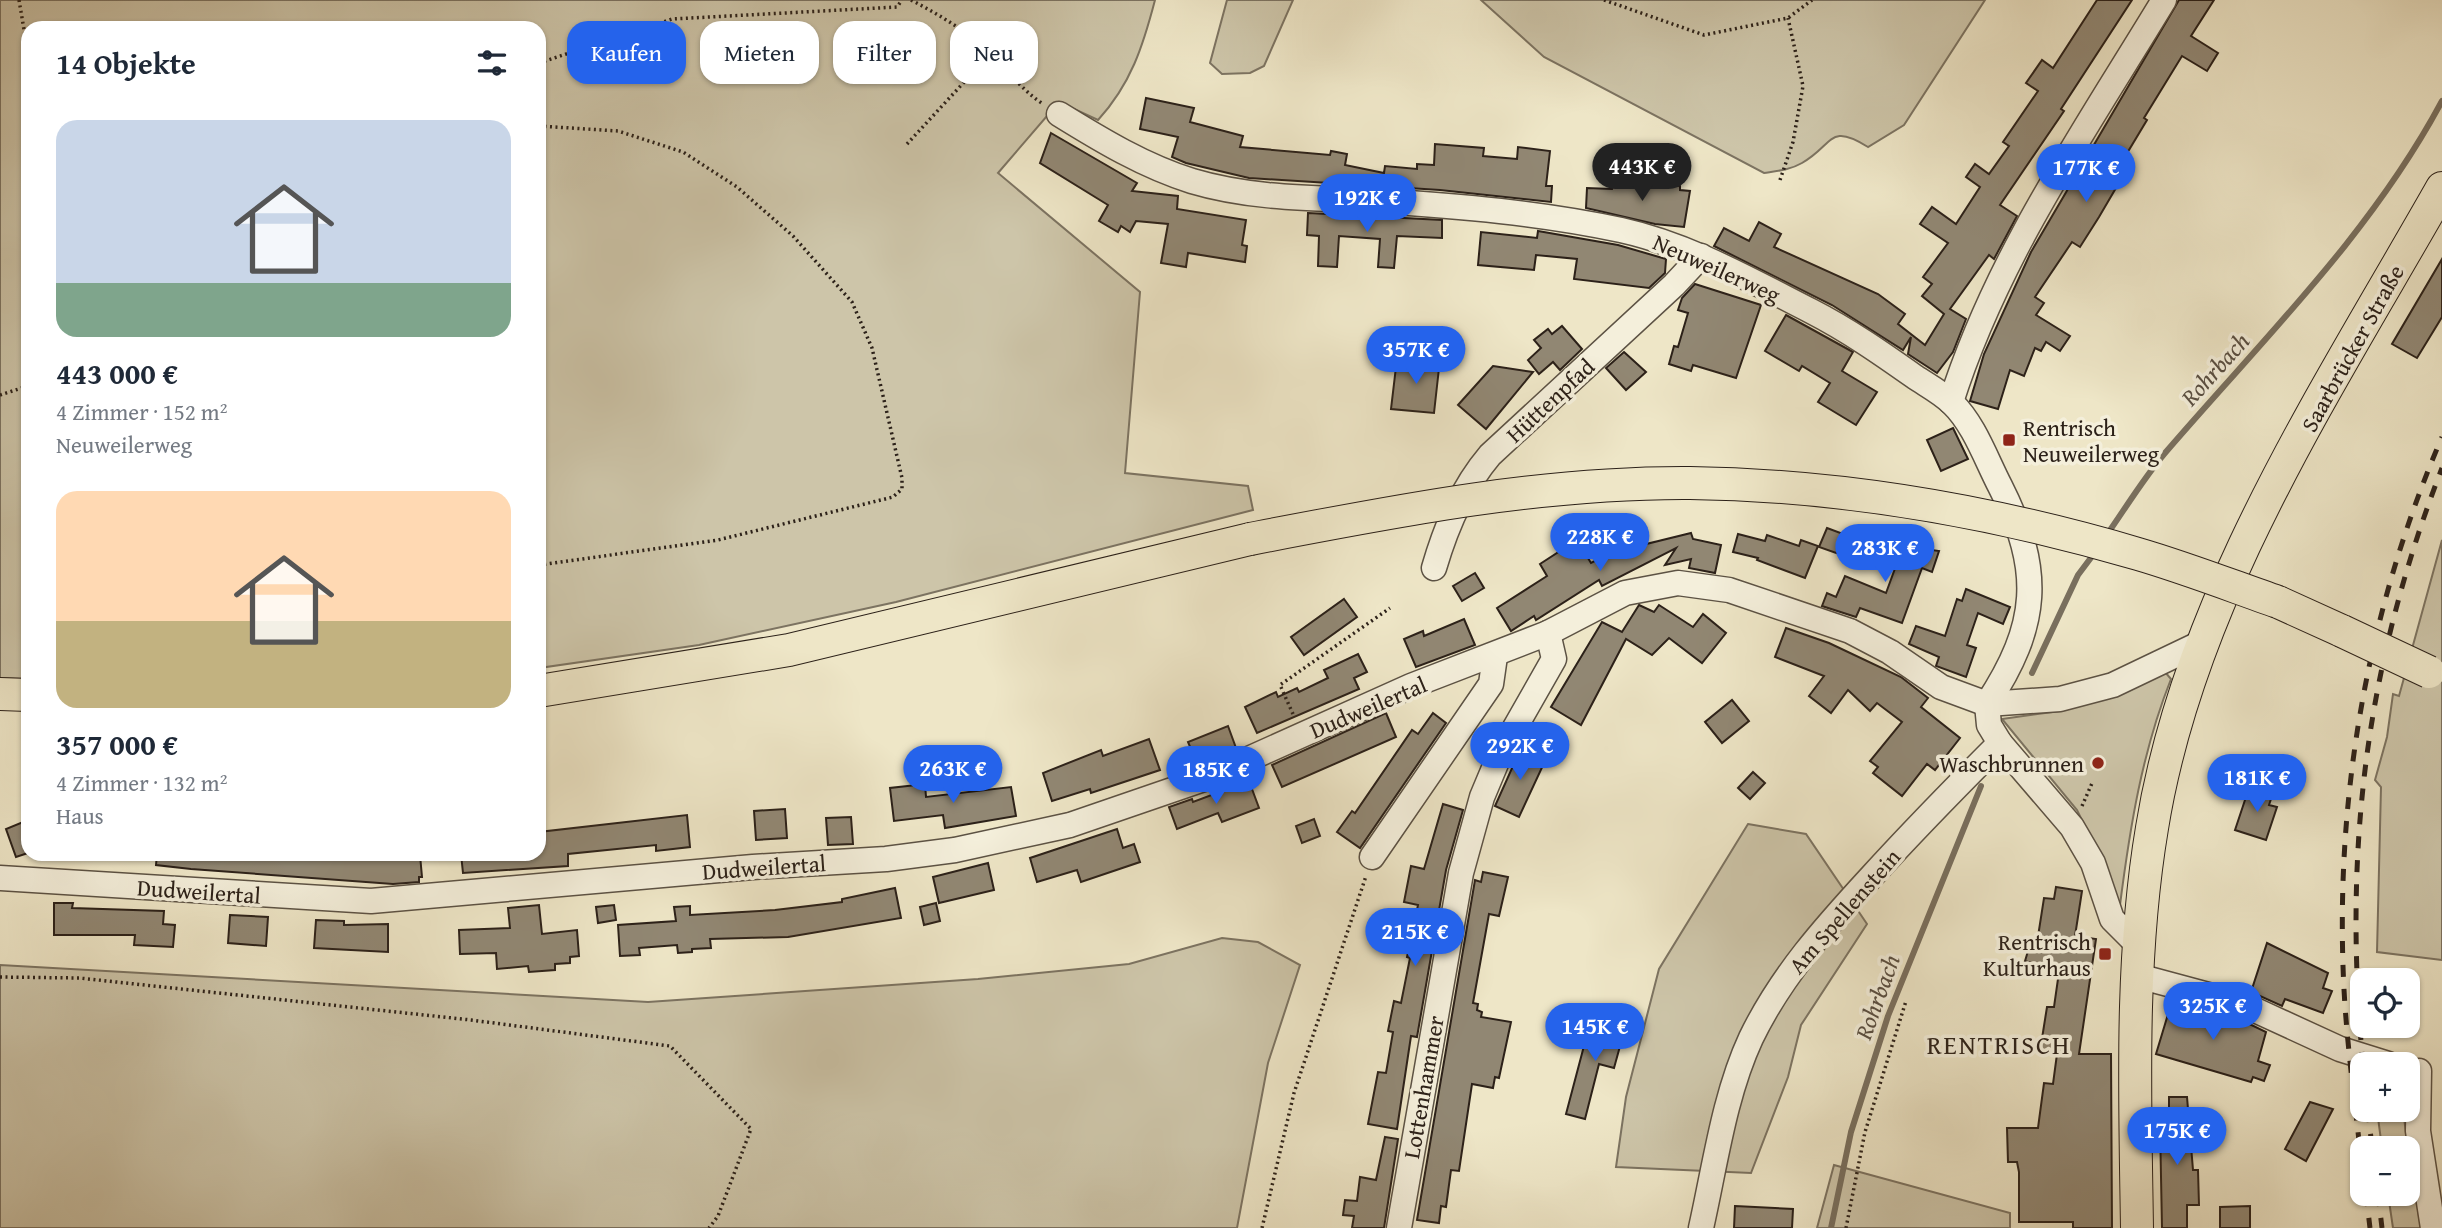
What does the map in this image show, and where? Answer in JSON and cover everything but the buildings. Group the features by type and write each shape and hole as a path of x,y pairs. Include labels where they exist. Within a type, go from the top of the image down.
{"main road":[{"name":"Saarbrücker Straße","path":"2137,1228 2138,961 2151,829 2159,789 2203,642 2229,578 2263,509 2442,188"},
{"path":"546,690 789,650 1250,539 1451,502 1586,487 1689,483 1776,487 1905,501 2027,525 2140,554 2278,602 2435,676"},
{"path":"0,694 21,695"}],"street":[{"path":"1951,402 1982,317 2022,237 2164,0"},
{"name":"Neuweilerweg","path":"1059,114 1167,172 1218,188 1269,195 1463,207 1569,222 1652,238 1701,256 1833,323 1951,402 1974,435 2004,493 2024,543 2032,583 2022,636 2004,679 1987,704"},
{"name":"Hüttenpfad","path":"1434,568 1454,512 1474,475 1490,456 1674,285 1701,256"},
{"path":"1372,857 1491,684 1495,656 1548,633 1625,593 1678,583 1729,590 1850,631 1890,652 1941,687 1987,704 2060,699 2113,685 2203,642"},
{"name":"Lottenhammer","path":"1399,1228 1461,873 1482,797 1500,754 1554,659 1548,633"},
{"name":"Dudweilertal","path":"0,878 371,901 753,867 886,859 955,849 1070,825 1204,779 1411,687 1495,656"},
{"path":"1987,704 1989,725 2000,743 2072,827 2093,863 2112,919 2138,961 2350,1052"},
{"name":"Am Spellenstein","path":"1701,1228 1738,1072 1751,1039 1773,999 1806,948 1934,808 2000,743"},
{"path":"2423,1072 2416,1107 2433,1228"}],"path":[{"path":"19,0 23,21"},
{"path":"546,61 672,19 897,7 902,0"},
{"path":"911,0 950,21"},
{"path":"1604,0 1704,35 1788,18 1812,0"},
{"path":"1780,180 1793,142 1803,86 1788,18"},
{"path":"907,144 962,84"},
{"path":"1018,84 1027,93 1059,114"},
{"path":"546,127 618,131 682,152 737,187 793,236 852,302 872,348 902,478 902,489 893,497 718,540 546,564"},
{"path":"0,395 21,389"},
{"path":"1302,736 1280,685 1390,608"},
{"path":"1262,1228 1294,1093 1372,857"},
{"path":"0,977 92,979 471,1020 670,1046 751,1129 718,1216 709,1228"},
{"path":"1846,1228 1865,1132 1906,1001"}],"shaded area":[{"path":"0,0 1155,0 1134,64 1119,93 1098,120 1059,102 998,173 1140,292 1125,473 1248,486 1253,510 896,602 699,645 546,667 546,21 21,21 21,679 0,678"},
{"path":"1227,0 1293,0 1264,66 1250,73 1222,74 1210,63"},
{"path":"1481,0 1985,0 1904,125 1868,147 1845,136 1838,136 1797,165 1764,173 1544,57"},
{"path":"2442,540 2442,960 2377,952 2381,787 2375,780 2387,737 2393,694 2399,696"},
{"name":"Waschbrunnen","path":"2165,672 2171,679 2152,734 2138,790 2120,905 2108,873 2077,810 2002,719 2060,711"},
{"path":"1748,824 1806,834 1867,924 1801,1025 1788,1077 1751,1173 1616,1167 1626,1097 1659,969"},
{"path":"1222,938 1258,942 1300,965 1268,1063 1237,1228 0,1228 0,965 648,1002 978,979 1129,964"},
{"path":"2379,1122 2405,1122 2406,1136 2380,1136"},
{"path":"1834,1165 2010,1213 2010,1228 1817,1228"},
{"path":"2390,1206 2417,1206 2421,1228 2393,1228"}],"waterway":[{"name":"Rohrbach","path":"2106,536 2165,453 2349,241 2414,150 2442,101"},
{"name":"Rohrbach","path":"2032,673 2078,575 2096,551"},
{"name":"Rohrbach","path":"1831,1228 1851,1132 1888,1016 1981,786"}],"railway":[{"path":"2358,1136 2343,966 2346,830 2353,763 2377,630 2395,565 2442,437"},
{"path":"2362,1052 2357,986 2356,909 2366,761 2394,615 2442,468"},
{"path":"2369,1122 2371,1136"},
{"path":"2367,1206 2370,1228"},
{"path":"2379,1206 2382,1228"}],"place":[{"name":"Rentrisch Neuweilerweg","path":"2009,440"},
{"name":"Waschbrunnen","path":"2098,763"},
{"name":"Rentrisch Kulturhaus","path":"2105,954"}],"district":[{"name":"RENTRISCH","path":"1999,1044"}]}
